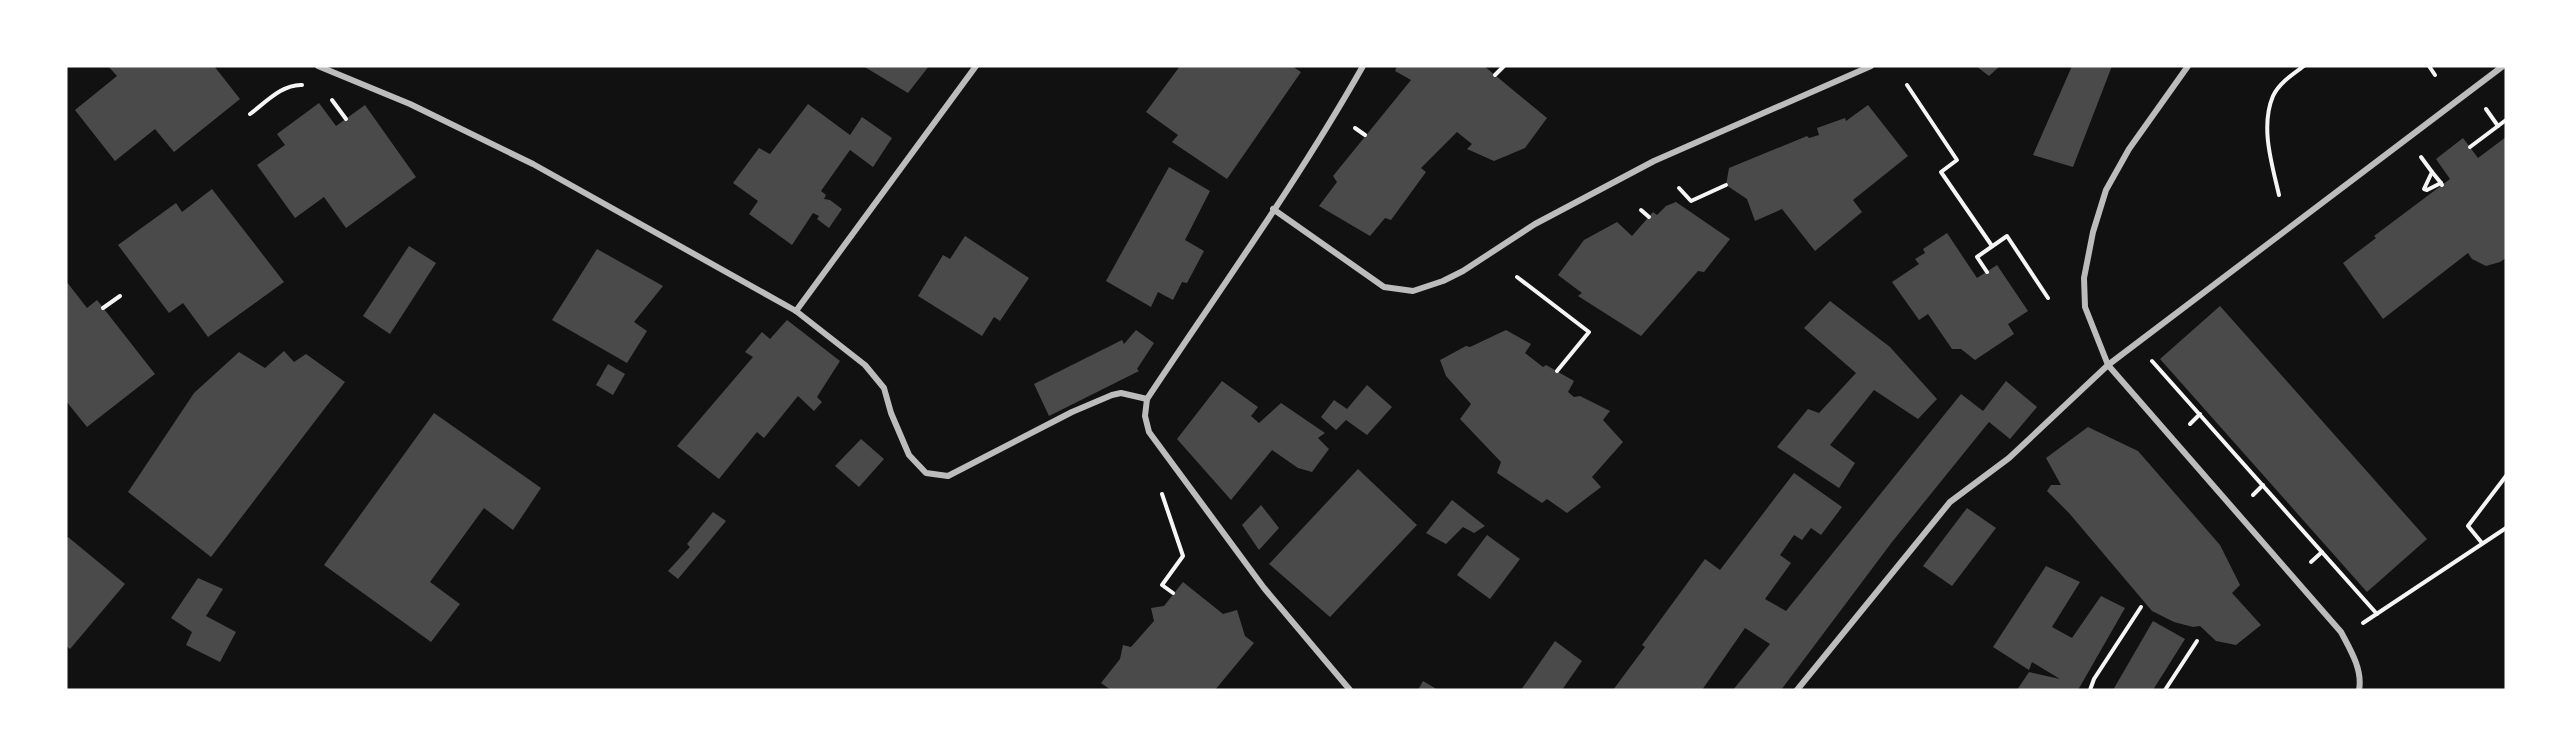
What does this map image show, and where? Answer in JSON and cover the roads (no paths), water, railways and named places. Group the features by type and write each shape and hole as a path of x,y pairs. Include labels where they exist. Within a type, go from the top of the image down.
{"street":[{"path":"318,66 410,104 533,164 796,311 865,365 885,388 891,413 909,454 926,473 948,476 1112,394 1121,393 1147,399"},
{"path":"796,311 976,66"},
{"path":"1350,690 1264,588 1149,432 1145,416 1147,399 1342,103 1363,66"},
{"path":"1273,209 1384,286 1413,291 1443,281 1463,271 1535,224 1654,161 1871,66"},
{"path":"2188,66 2129,149 2106,190 2093,232 2084,278 2085,307 2108,365 2328,614 2341,632 2355,658 2361,684 2359,690"},
{"path":"1797,690 1950,502 2037,434 2108,365 2503,66"}]}
